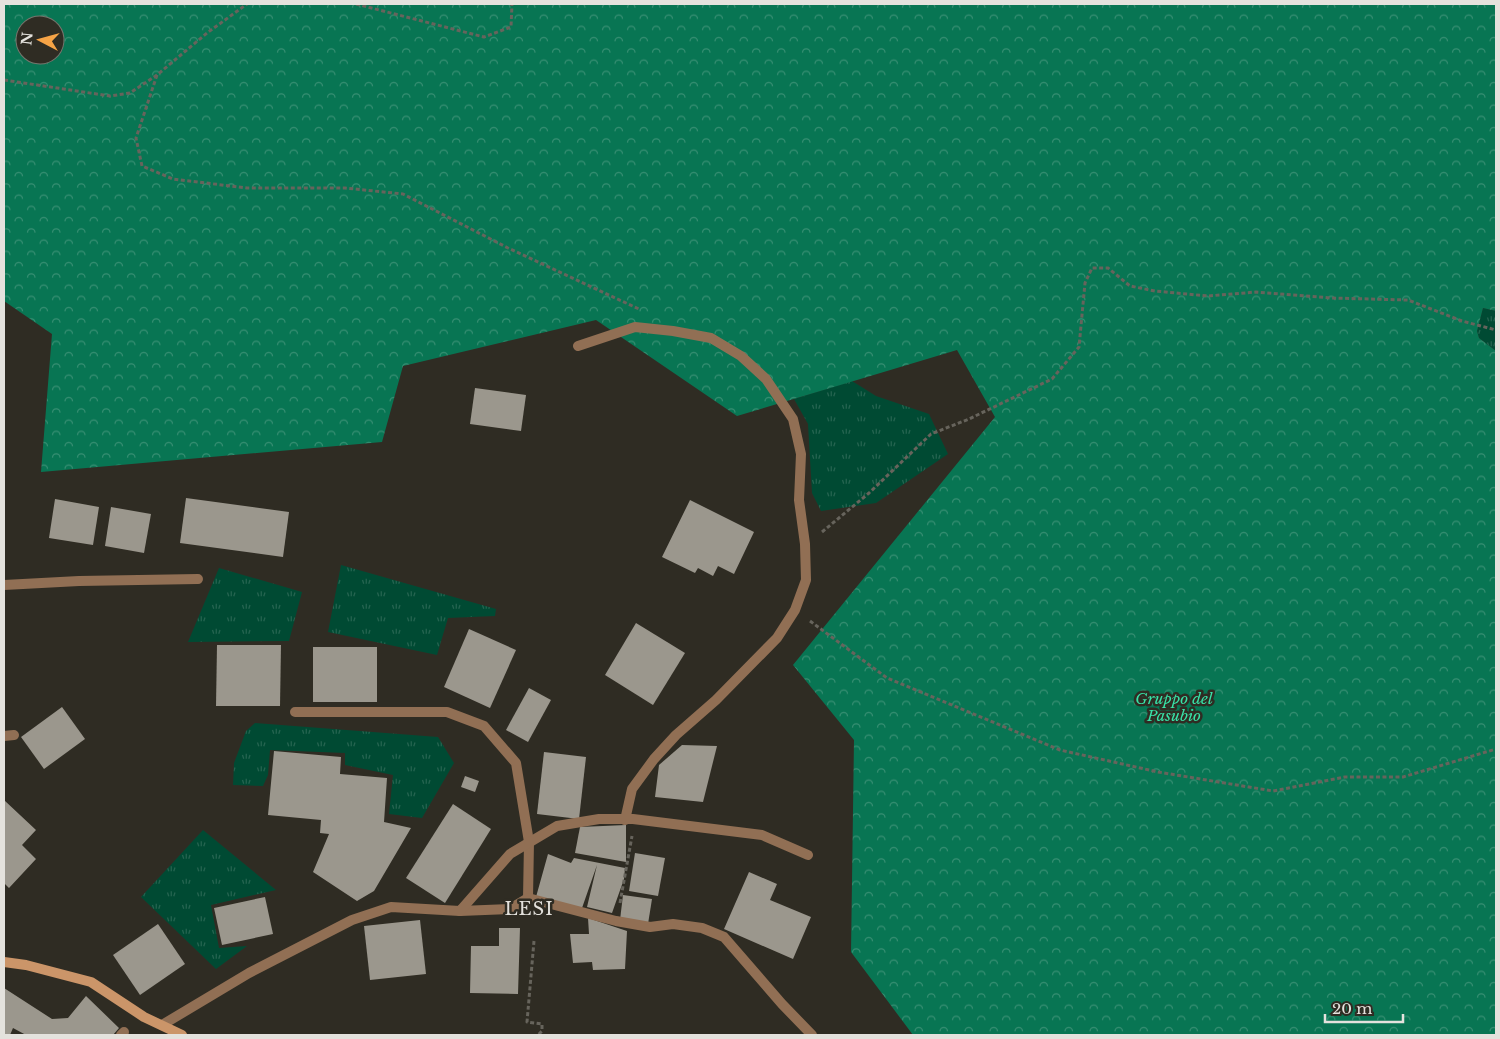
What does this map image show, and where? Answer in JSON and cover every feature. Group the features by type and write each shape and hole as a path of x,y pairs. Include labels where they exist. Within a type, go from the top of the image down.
{"street":[{"path":"578,346 635,327 673,330 711,338 741,356 766,379 794,418 802,454 799,500 806,552 806,580 795,610 777,638 716,700 676,735 654,759 632,789 625,820"},
{"path":"4,585 79,581 198,579"},
{"path":"296,712 448,712 484,726 516,763 529,842 528,898"},
{"path":"460,911 510,854 557,826 599,819 625,820 762,835 808,855"},
{"path":"162,1025 249,973 352,920 391,907 460,911 510,909 528,898 616,921 650,927 673,924 702,928 724,937 782,1004 812,1035"},
{"path":"4,962 26,965 91,982 144,1017 182,1035"}],"path":[{"path":"4,80 110,96 130,94 247,4"},
{"path":"356,4 484,38 511,27 512,4"},
{"path":"157,74 136,138 142,166 173,179 247,188 345,188 403,194 508,248 643,311"},
{"path":"806,552 818,536 869,493 931,434 969,419 1052,378 1079,347 1085,283 1092,268 1108,268 1130,286 1156,291 1208,296 1256,292 1331,298 1408,300 1462,321 1496,330"},
{"path":"795,610 886,678 1060,750 1158,772 1273,791 1345,776 1403,777 1496,749"},
{"path":"616,921 632,844 632,828 625,820"},
{"path":"534,941 528,1022 542,1024 542,1031 538,1035"}],"green space":[{"name":"Gruppo del Pasubio","path":"4,4 1496,4 1496,311 1483,308 1477,331 1479,338 1496,351 1496,1035 913,1035 851,952 854,740 793,665 995,417 957,350 737,416 596,320 403,366 382,442 41,472 52,334 4,301"},
{"path":"1483,308 1496,311 1496,351 1479,338 1477,331"},
{"path":"852,381 876,396 929,414 948,454 876,503 821,511 812,493 808,424 794,399"},
{"path":"341,565 496,609 495,616 448,618 437,655 328,632"},
{"path":"219,568 302,592 289,641 188,642"},
{"path":"255,723 438,737 454,763 422,818 389,814 393,775 345,765 345,753 270,750 268,775 263,786 233,785 234,763 246,731"},
{"path":"203,830 276,890 211,905 219,948 247,946 216,969 141,897"}],"building":[{"path":"475,388 526,395 521,431 470,424"},
{"path":"186,498 289,512 283,557 180,543"},
{"path":"55,499 99,507 93,545 49,538"},
{"path":"690,500 754,532 734,574 718,566 713,576 698,568 695,573 662,557"},
{"path":"111,507 151,514 144,553 105,546"},
{"path":"636,623 685,653 653,705 605,675"},
{"path":"469,629 516,650 490,708 444,687"},
{"path":"217,645 281,645 280,706 216,706"},
{"path":"313,647 377,647 377,702 313,702"},
{"path":"529,688 551,700 528,742 506,730"},
{"path":"62,707 85,739 44,769 21,737"},
{"path":"682,745 717,746 703,802 655,797 659,765"},
{"path":"274,751 341,757 340,774 387,778 384,822 411,828 374,891 357,901 313,872 329,834 320,833 321,820 268,815"},
{"path":"544,752 586,757 579,819 537,814"},
{"path":"465,776 479,781 475,792 461,787"},
{"path":"4,800 36,830 22,845 36,859 9,888 4,883"},
{"path":"453,804 491,829 445,903 406,878"},
{"path":"626,825 626,862 575,853 580,827"},
{"path":"635,853 665,858 658,896 629,891"},
{"path":"548,854 571,863 574,858 625,868 624,879 612,913 587,907 597,865 582,908 536,897"},
{"path":"749,872 777,884 770,900 811,917 793,959 724,929"},
{"path":"623,895 652,899 648,924 620,920"},
{"path":"265,897 273,934 222,945 214,908"},
{"path":"588,918 627,931 625,969 593,970 592,962 573,963 570,934 589,934"},
{"path":"420,920 426,974 370,980 364,926"},
{"path":"158,924 185,964 140,995 113,955"},
{"path":"499,928 520,928 518,994 470,993 471,946 499,946"},
{"path":"4,988 52,1019 68,1018 86,996 119,1028 113,1035 26,1035 13,1028 10,1035 4,1035"}],"district":[{"name":"LESI","path":"529,909"}]}
